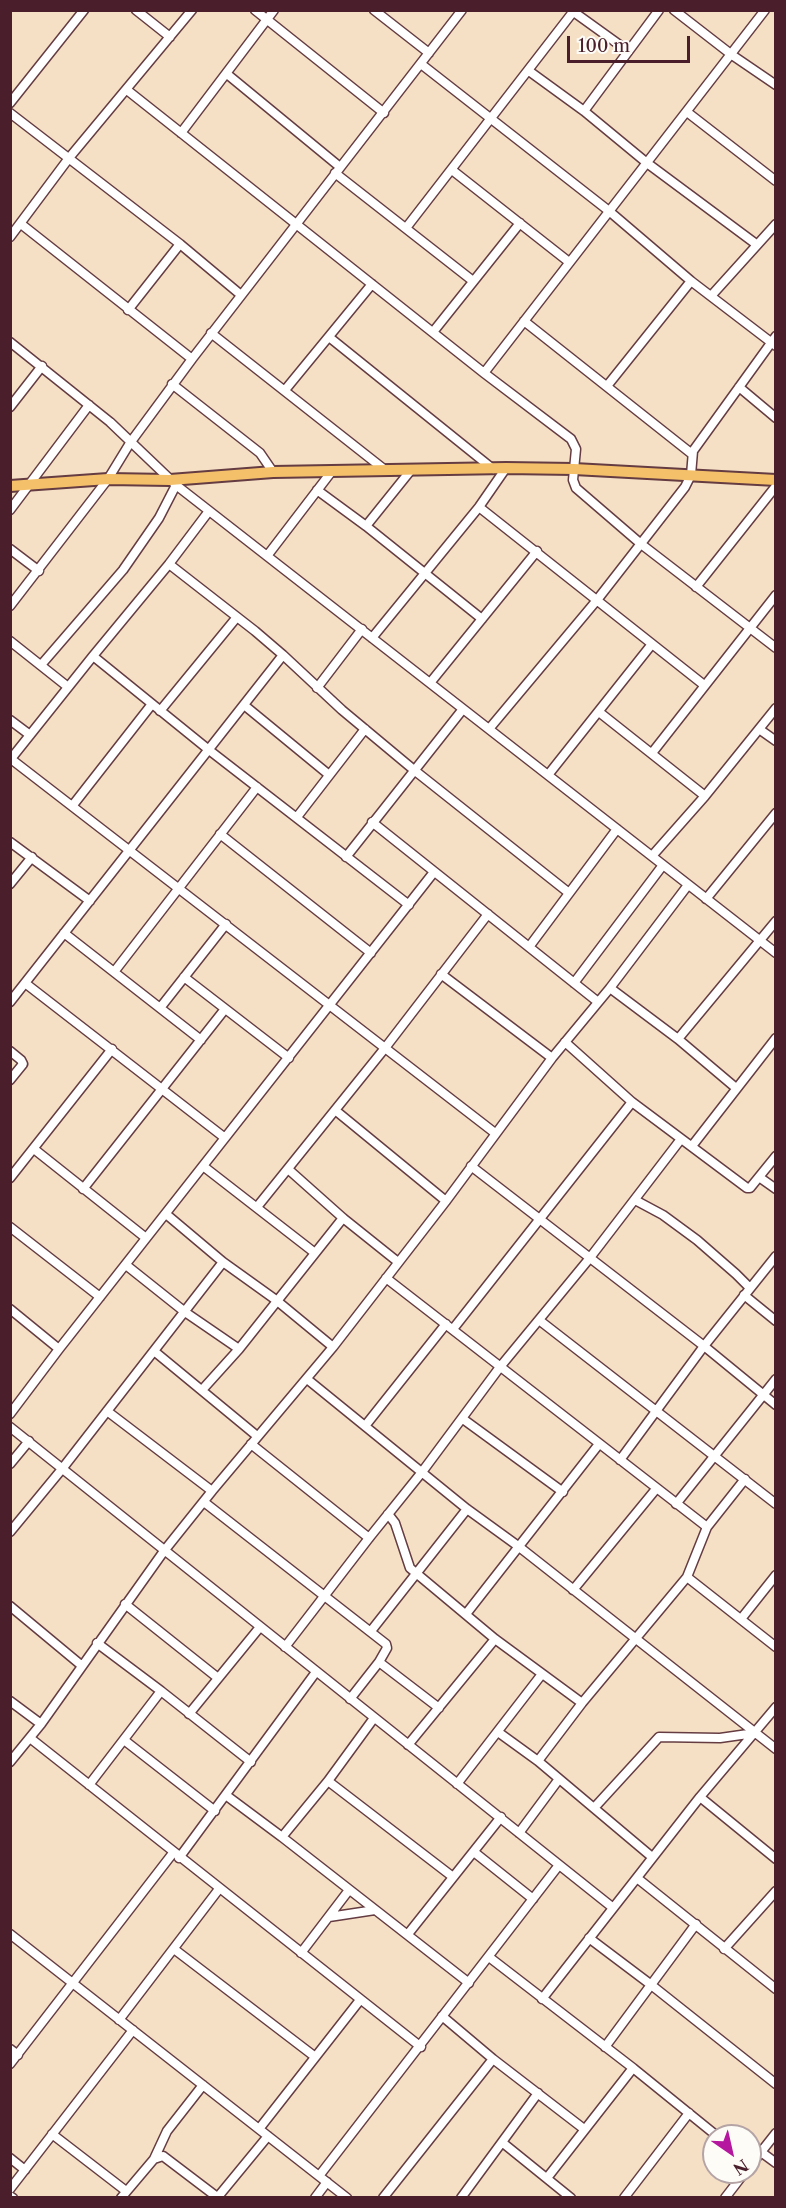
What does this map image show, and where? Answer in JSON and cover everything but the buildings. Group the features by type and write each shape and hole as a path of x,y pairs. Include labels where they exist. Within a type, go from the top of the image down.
{"main road":[{"path":"10,486 108,479 173,482 273,472 493,468 574,469 776,480"}],"street":[{"path":"10,104 84,10"},
{"path":"136,10 170,37"},
{"path":"10,237 69,158 192,10"},
{"path":"255,10 384,113"},
{"path":"182,134 274,10"},
{"path":"374,10 429,53"},
{"path":"10,606 108,479 130,443 172,384 462,10"},
{"path":"584,111 658,10"},
{"path":"674,10 732,55 776,85"},
{"path":"484,373 765,10"},
{"path":"406,228 529,71 572,11 628,51"},
{"path":"421,64 609,211 691,281 774,341 692,454 691,475 674,502 597,600 489,729"},
{"path":"529,71 584,111 646,163 756,244"},
{"path":"227,74 406,228 474,281"},
{"path":"127,90 570,439 576,449 573,480 576,488 641,544 776,648"},
{"path":"687,112 776,181"},
{"path":"10,113 180,244 241,295"},
{"path":"452,170 569,262"},
{"path":"433,332 520,223"},
{"path":"21,224 192,359"},
{"path":"711,296 776,224"},
{"path":"128,310 180,244"},
{"path":"607,386 691,281"},
{"path":"285,390 372,284"},
{"path":"524,321 692,454"},
{"path":"211,333 385,470"},
{"path":"329,337 493,468"},
{"path":"10,342 89,405 173,482 209,511 776,953"},
{"path":"10,407 42,366"},
{"path":"172,384 260,453 273,472"},
{"path":"739,387 776,418"},
{"path":"10,510 89,405"},
{"path":"372,638 479,507 506,468"},
{"path":"366,526 411,470"},
{"path":"267,556 332,471"},
{"path":"41,665 123,570 159,518 173,482"},
{"path":"696,587 776,486"},
{"path":"317,490 366,526 482,619"},
{"path":"479,507 704,685"},
{"path":"209,511 170,564 11,759 495,1133"},
{"path":"10,549 39,571"},
{"path":"430,683 537,551"},
{"path":"170,564 283,655 317,688 414,770 569,893"},
{"path":"652,753 776,595"},
{"path":"160,711 237,617"},
{"path":"317,688 362,629"},
{"path":"10,641 68,687"},
{"path":"548,775 652,644"},
{"path":"10,1002 283,655"},
{"path":"93,656 209,750 409,905"},
{"path":"73,805 152,705"},
{"path":"244,705 328,774"},
{"path":"652,856 705,796 776,708"},
{"path":"346,857 463,709"},
{"path":"599,712 705,796"},
{"path":"10,720 30,735"},
{"path":"297,817 365,729"},
{"path":"759,729 776,741"},
{"path":"114,972 257,787"},
{"path":"706,898 776,813"},
{"path":"372,822 598,1002"},
{"path":"529,947 617,829"},
{"path":"220,834 371,953"},
{"path":"10,842 90,901"},
{"path":"10,884 32,857"},
{"path":"574,983 663,865"},
{"path":"10,1414 434,872"},
{"path":"10,1762 41,1724 164,1551 333,1347 446,1201 552,1058 610,988 688,885"},
{"path":"257,1206 385,1048 488,914"},
{"path":"678,1039 776,921"},
{"path":"160,1008 226,924"},
{"path":"64,933 201,1040"},
{"path":"441,975 552,1058"},
{"path":"184,977 289,1058"},
{"path":"25,983 225,1138"},
{"path":"610,988 678,1039 736,1088"},
{"path":"83,1189 225,1009"},
{"path":"692,1146 776,1038"},
{"path":"565,1042 632,1102 747,1188 750,1188 776,1156"},
{"path":"10,1178 111,1049"},
{"path":"10,1051 23,1064 10,1080"},
{"path":"365,1426 539,1220 632,1102"},
{"path":"335,1110 446,1201"},
{"path":"285,1647 422,1473 500,1366 589,1259 681,1139"},
{"path":"34,1149 146,1238"},
{"path":"203,1166 315,1253"},
{"path":"471,1166 704,1346 776,1405"},
{"path":"288,1168 343,1218 398,1262"},
{"path":"759,1177 776,1189"},
{"path":"635,1200 650,1206 672,1221 730,1269 747,1292 776,1321"},
{"path":"166,1214 223,1262 276,1300 333,1347"},
{"path":"202,1390 239,1349 343,1218"},
{"path":"10,1227 100,1297"},
{"path":"620,1460 704,1346 776,1256"},
{"path":"11,1529 62,1469 223,1262"},
{"path":"126,1265 185,1312 239,1349"},
{"path":"386,1278 707,1527"},
{"path":"10,1309 59,1349"},
{"path":"539,1320 776,1504"},
{"path":"154,1351 257,1436"},
{"path":"307,1379 467,1509 518,1546 776,1749"},
{"path":"676,1504 776,1379"},
{"path":"108,1411 212,1491"},
{"path":"463,1419 563,1492"},
{"path":"10,1427 612,1907"},
{"path":"10,1464 28,1441"},
{"path":"251,1444 369,1538"},
{"path":"466,1614 599,1444"},
{"path":"538,1761 582,1703 687,1577 707,1527 745,1479"},
{"path":"573,1590 656,1489"},
{"path":"204,1502 386,1644 387,1648 379,1662 350,1699"},
{"path":"371,1631 467,1509"},
{"path":"388,1514 394,1524 407,1563 416,1573 495,1639 582,1703"},
{"path":"741,1619 776,1575"},
{"path":"687,1577 776,1647"},
{"path":"125,1604 218,1678"},
{"path":"10,1606 81,1665"},
{"path":"189,1714 260,1627"},
{"path":"408,1745 495,1639"},
{"path":"97,1643 161,1690 250,1762"},
{"path":"379,1662 439,1708"},
{"path":"10,2064 176,1856 227,1796 316,1672"},
{"path":"458,1784 542,1674"},
{"path":"89,1785 161,1690"},
{"path":"10,1701 41,1724"},
{"path":"542,1999 700,1797 776,1707"},
{"path":"282,1836 328,1781 374,1718"},
{"path":"498,1732 538,1761 652,1857"},
{"path":"594,1808 659,1737 720,1738 755,1733"},
{"path":"30,1738 176,1856 421,2047"},
{"path":"124,1740 215,1811"},
{"path":"519,1833 559,1779"},
{"path":"328,1781 453,1877"},
{"path":"227,1796 282,1836 469,1983"},
{"path":"700,1797 776,1859"},
{"path":"408,1934 501,1817"},
{"path":"474,1852 533,1899"},
{"path":"320,2176 559,1865"},
{"path":"637,1878 776,1989"},
{"path":"119,2020 219,1889"},
{"path":"301,1953 349,1890"},
{"path":"724,1949 776,1891"},
{"path":"329,1917 375,1910"},
{"path":"605,2047 696,1924"},
{"path":"589,1938 776,2084"},
{"path":"12,1939 133,2030 347,2198"},
{"path":"174,1949 314,2056"},
{"path":"489,1957 702,2124"},
{"path":"259,2128 360,2000"},
{"path":"442,2016 493,2059 584,2129"},
{"path":"10,2189 133,2030"},
{"path":"10,2049 18,2055"},
{"path":"383,2198 493,2059"},
{"path":"548,2178 633,2068"},
{"path":"52,2134 124,2194 154,2159 167,2131 203,2085"},
{"path":"475,2198 463,2194 538,2093"},
{"path":"624,2198 689,2113"},
{"path":"762,2151 776,2133"},
{"path":"154,2159 160,2157 168,2159 217,2197 268,2136"},
{"path":"503,2143 571,2198"},
{"path":"762,2153 776,2163"},
{"path":"10,2158 25,2170"},
{"path":"315,2198 327,2182"},
{"path":"725,2198 736,2184"}]}
